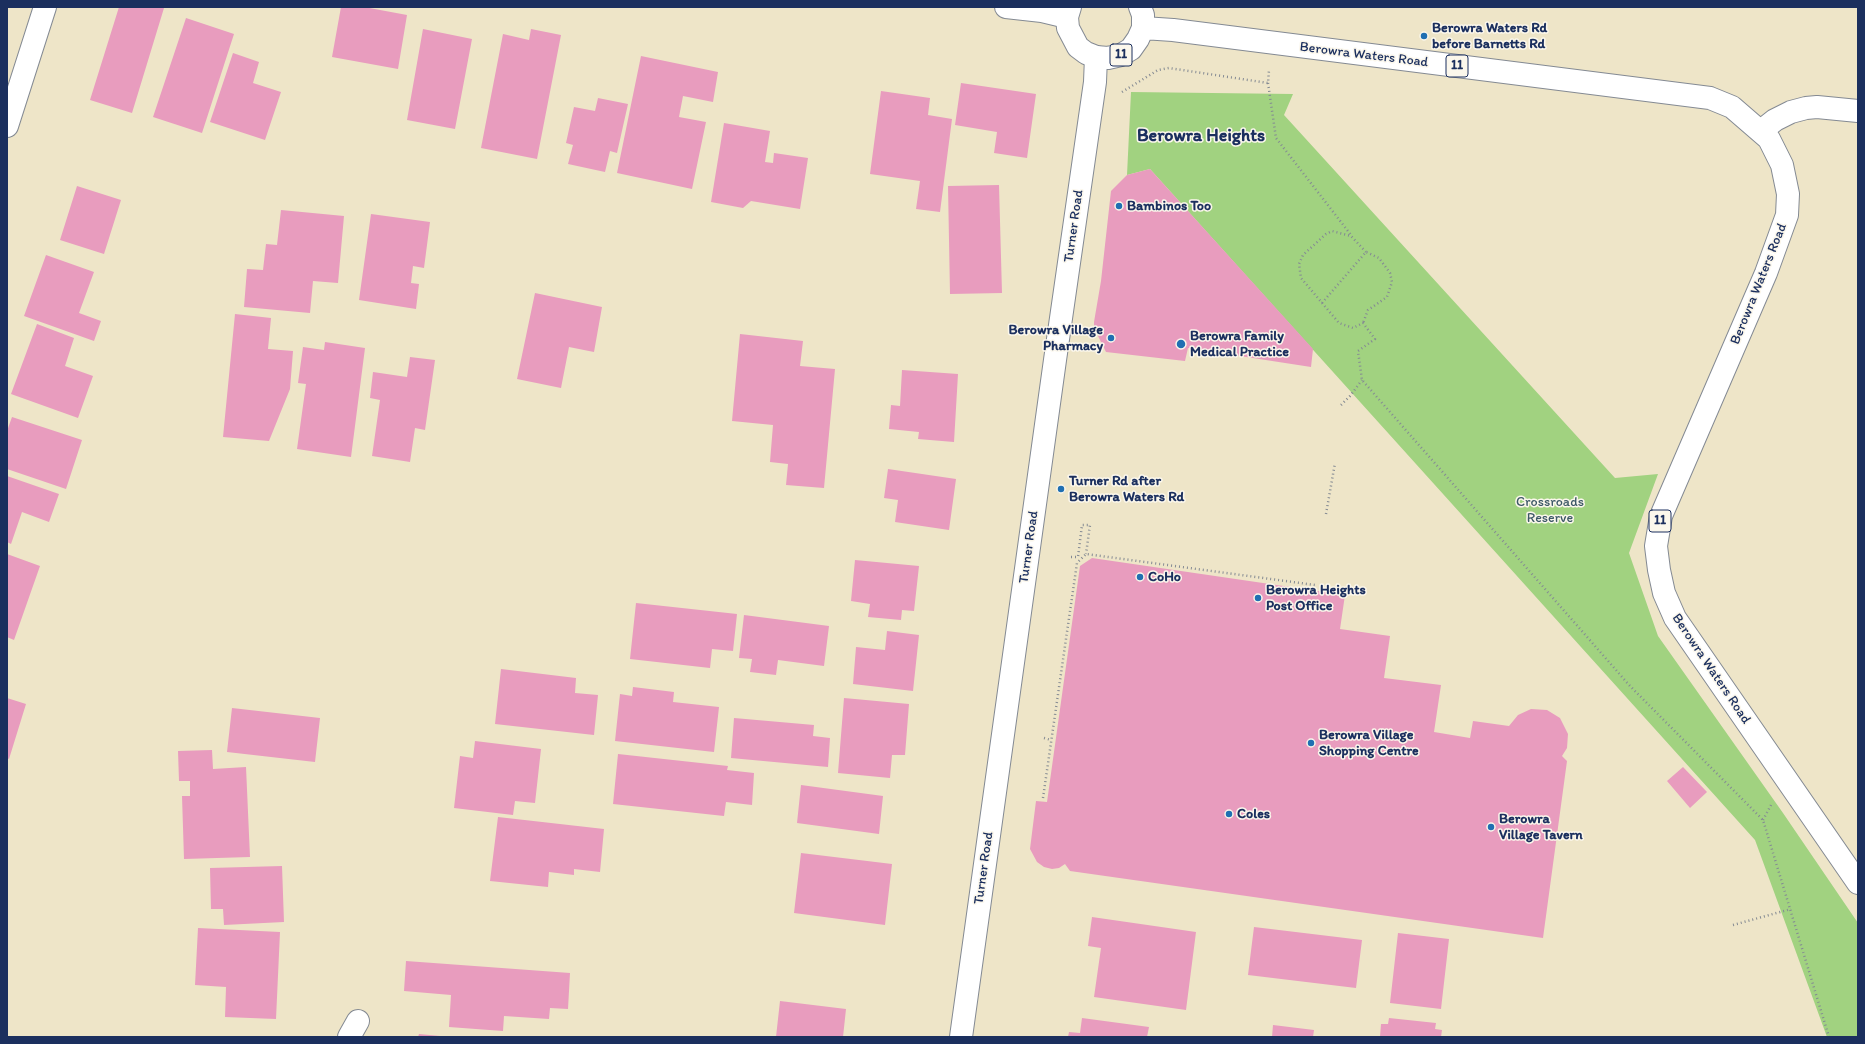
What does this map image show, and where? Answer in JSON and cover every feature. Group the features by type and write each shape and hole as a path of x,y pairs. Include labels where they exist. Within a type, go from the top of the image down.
{"main road":[{"path":"7,126 45,7"},
{"path":"1006,7 1068,12"},
{"name":"11","path":"1068,12 1068,28 1078,47 1086,53 1096,57 1108,58 1121,55 1134,44 1142,28 1143,15 1140,7"},
{"name":"Berowra Waters Road","path":"1142,28 1173,30 1633,87 1710,98 1732,107 1761,131 1769,140 1782,166 1788,194 1787,215 1766,273 1661,516 1656,546 1664,593 1675,618 1858,883"},
{"name":"Turner Road","path":"962,1037 1055,360 1095,82 1096,57"},
{"path":"1761,131 1775,120 1791,112 1806,108 1817,107 1858,110"}],"path":[{"path":"1270,43 1268,84 1276,138 1351,236 1366,252 1379,258 1390,273 1392,282 1387,296 1368,310 1363,323 1353,328 1339,323 1322,303 1301,278 1299,264 1304,255 1326,234 1332,231 1351,236"},
{"path":"1122,92 1158,70 1169,68 1268,84"},
{"path":"1322,303 1366,252"},
{"path":"1363,323 1375,339 1358,351 1362,380 1630,686 1763,820 1829,1037"},
{"path":"1341,405 1362,380"},
{"path":"1326,514 1335,462"},
{"path":"1043,798 1077,563 1086,554 1090,525 1082,525 1078,557 1071,556"},
{"path":"1086,554 1315,585"},
{"path":"1044,738 1051,740"},
{"path":"1733,925 1791,909"}],"green space":[{"name":"Crossroads Reserve","path":"1131,92 1293,94 1284,115 1615,478 1658,474 1629,553 1658,636 1783,813 1858,923 1858,1037 1827,1037 1755,840 1150,169 1127,175"}],"building":[{"path":"119,7 164,8 132,113 90,100"},
{"path":"341,7 364,7 407,15 398,69 332,57"},
{"path":"186,18 234,34 202,133 153,117"},
{"path":"423,29 472,39 455,129 407,120"},
{"path":"531,29 561,35 537,159 481,148 503,34 529,40"},
{"path":"233,53 259,62 253,83 281,92 265,140 210,122"},
{"path":"641,56 718,72 713,102 683,96 679,117 706,122 692,189 617,173"},
{"path":"961,83 1036,94 1027,158 994,153 997,132 955,125"},
{"path":"881,91 930,98 928,115 952,119 940,212 916,209 920,181 870,174"},
{"path":"598,98 628,104 617,153 610,151 605,172 568,164 573,145 566,143 574,107 595,111"},
{"path":"724,123 770,131 765,162 773,163 774,153 808,158 800,209 751,201 743,208 711,202"},
{"path":"1150,169 1313,349 1311,367 1188,348 1185,361 1106,352 1094,328 1094,322 1101,281 1111,191 1127,175"},
{"path":"999,185 1002,293 950,294 948,186"},
{"path":"77,186 121,200 104,254 60,240"},
{"path":"281,210 344,216 338,283 313,281 310,313 244,307 247,269 263,270 266,244 277,245"},
{"path":"371,214 430,222 424,268 413,266 411,283 419,284 416,309 359,300"},
{"path":"46,255 94,272 79,313 101,321 94,341 24,316"},
{"path":"535,293 602,307 594,352 569,347 561,388 517,379"},
{"path":"235,314 271,318 268,349 293,351 290,389 269,441 223,437"},
{"path":"37,324 74,338 65,366 93,376 78,418 11,394"},
{"path":"740,334 803,341 800,366 835,369 824,488 786,485 788,464 770,462 773,425 732,421"},
{"path":"325,342 365,348 351,457 297,449 306,384 298,383 303,347 324,350"},
{"path":"410,357 435,360 425,430 415,428 410,462 372,456 380,400 370,398 373,372 407,377"},
{"path":"902,370 958,374 954,442 918,439 919,432 889,429 891,405 900,406"},
{"path":"12,417 82,440 66,489 7,469 7,431"},
{"path":"888,469 956,479 949,530 895,522 898,500 884,498"},
{"path":"7,476 59,494 49,522 22,512 11,544 7,542"},
{"path":"7,554 40,566 14,640 7,637"},
{"name":"Berowra Village Shopping Centre","path":"1092,558 1345,595 1340,629 1390,636 1384,678 1441,685 1434,732 1470,738 1473,721 1509,726 1518,715 1531,709 1547,710 1560,718 1568,734 1567,748 1562,756 1567,761 1543,938 1070,871 1065,864 1059,868 1052,869 1044,867 1037,862 1030,849 1036,801 1047,802 1080,566"},
{"path":"855,560 919,566 914,611 902,610 901,620 868,617 870,604 851,601"},
{"path":"636,603 737,614 733,651 712,649 710,668 630,659"},
{"path":"744,615 829,626 824,666 778,660 776,675 750,672 752,659 739,658"},
{"path":"887,631 919,635 913,691 853,684 856,647 885,650"},
{"path":"501,669 576,678 575,693 598,695 594,735 495,724"},
{"path":"633,687 674,692 673,702 719,707 714,752 615,741 620,694 632,696"},
{"path":"7,698 26,704 9,759 7,758"},
{"path":"844,698 909,704 905,755 892,755 890,778 838,773"},
{"path":"232,708 320,718 315,762 227,752"},
{"path":"734,718 814,725 813,736 830,738 828,767 731,758"},
{"path":"475,741 541,749 535,803 515,801 513,815 454,808 460,756 473,758"},
{"path":"212,750 213,769 246,767 250,857 184,859 182,796 190,796 190,781 179,781 178,751"},
{"path":"618,754 728,766 727,770 754,773 752,805 726,802 724,816 613,804"},
{"path":"1683,767 1707,792 1690,808 1667,781"},
{"path":"801,785 883,796 879,834 797,823"},
{"path":"498,817 604,829 600,872 574,869 574,875 549,872 548,887 490,881"},
{"path":"801,853 892,864 885,925 794,913"},
{"path":"282,866 284,922 224,925 223,909 211,909 210,868"},
{"path":"1092,917 1196,932 1186,1010 1094,997 1101,948 1088,946"},
{"path":"1254,927 1362,940 1356,988 1248,975"},
{"path":"198,928 280,932 276,1019 225,1017 226,987 195,985"},
{"path":"1398,933 1449,939 1441,1009 1390,1003"},
{"path":"406,961 570,973 568,1009 550,1008 549,1019 504,1016 503,1031 449,1027 451,995 404,991"},
{"path":"780,1001 846,1009 843,1037 776,1037"},
{"path":"1082,1018 1149,1027 1147,1037 1068,1037 1069,1032 1080,1033"},
{"path":"1389,1018 1436,1023 1435,1029 1442,1030 1441,1037 1380,1037 1381,1024 1388,1024"},
{"path":"1273,1025 1314,1030 1313,1037 1272,1037"},
{"path":"419,1034 440,1036 440,1037 418,1037"}],"place":[{"name":"Berowra Waters Rd before Barnetts Rd","path":"1424,36"},
{"name":"Bambinos Too","path":"1119,206"},
{"name":"Berowra Village Pharmacy","path":"1111,338"},
{"name":"Berowra Family Medical Practice","path":"1181,344"},
{"name":"Turner Rd after Berowra Waters Rd","path":"1061,489"},
{"name":"CoHo","path":"1140,577"},
{"name":"Berowra Heights Post Office","path":"1258,598"},
{"name":"Berowra Village Shopping Centre","path":"1311,743"},
{"name":"Coles","path":"1229,814"},
{"name":"Berowra Village Tavern","path":"1491,827"}],"district":[{"name":"Berowra Heights","path":"1201,136"}]}
